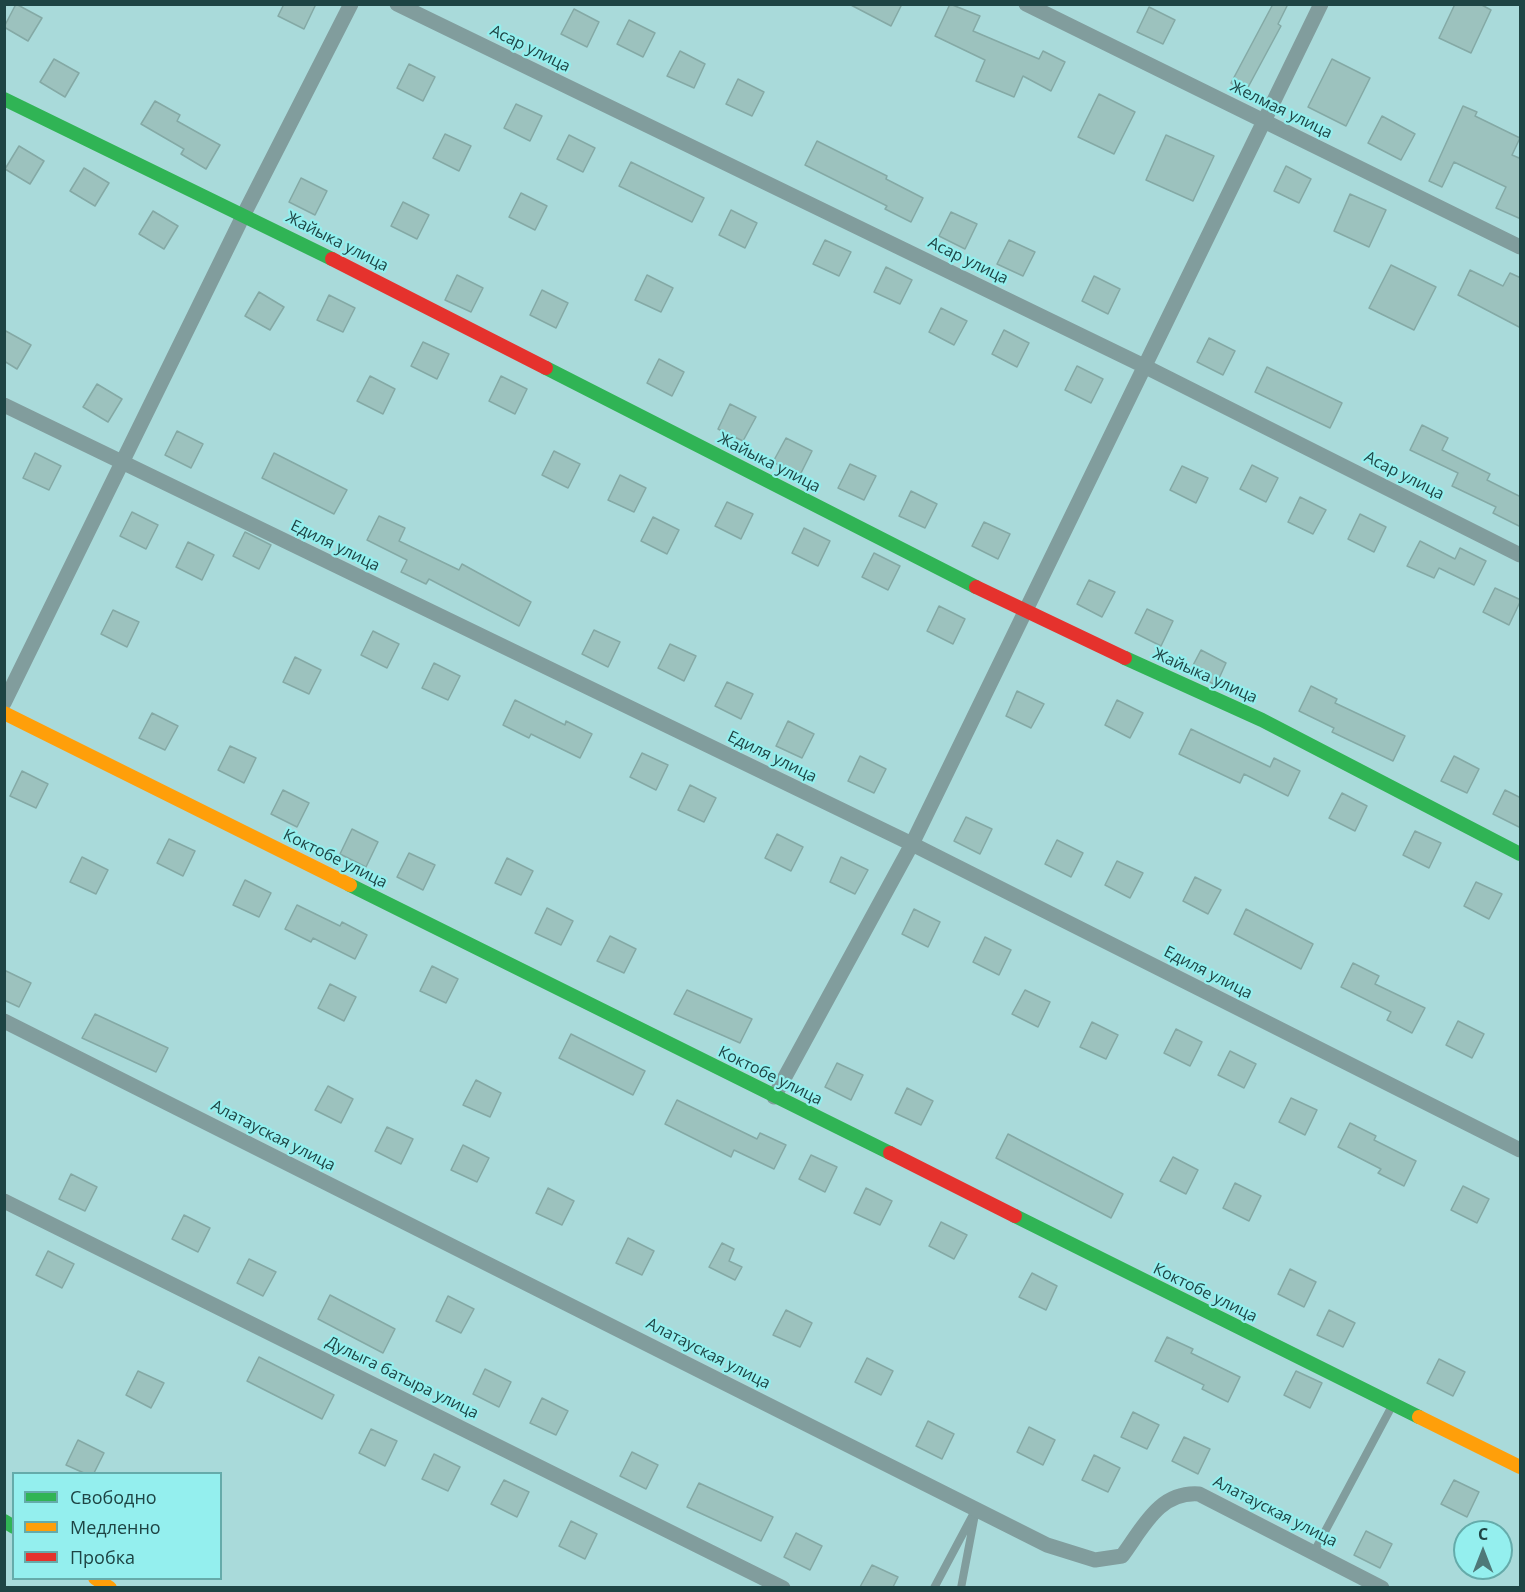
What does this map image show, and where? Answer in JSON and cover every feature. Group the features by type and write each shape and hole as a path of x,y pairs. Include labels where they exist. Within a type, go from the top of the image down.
{"main road":[{"name":"Жайыка улица","path":"4,99 244,214 1024,612 1262,720 1521,854"},
{"name":"Коктобе улица","path":"4,714 1392,1405 1521,1467"}],"street":[{"path":"4,703 244,214 351,4"},
{"name":"Асар улица","path":"397,4 1144,366 1521,555"},
{"name":"Желмая улица","path":"1026,4 1521,248"},
{"path":"774,1097 912,844 1321,4"},
{"name":"Едиля улица","path":"4,405 912,844 1521,1150"},
{"name":"Алатауская улица","path":"4,1021 1047,1545 1095,1560 1122,1556 1157,1510 1170,1498 1185,1493 1199,1494 1382,1587"},
{"name":"Дулыга батыра улица","path":"4,1202 783,1587"}],"lane":[{"path":"1314,1552 1392,1405"},
{"path":"934,1587 976,1509"},
{"path":"961,1587 976,1509"}],"building":[{"path":"16,4 42,18 28,41 4,27"},
{"path":"284,4 316,4 304,29 278,16"},
{"path":"849,4 902,4 891,26"},
{"path":"950,4 980,16 973,31 1039,59 1043,51 1065,62 1051,91 1023,76 1014,97 976,81 985,60 935,36"},
{"path":"1273,4 1288,4 1278,24 1281,26 1246,91 1231,83"},
{"path":"1455,4 1480,4 1491,10 1471,53 1439,38"},
{"path":"1149,7 1175,20 1163,44 1137,32"},
{"path":"574,9 599,22 587,47 561,34"},
{"path":"629,20 655,33 643,57 617,44"},
{"path":"680,51 705,64 694,88 667,76"},
{"path":"54,59 79,73 65,97 40,82"},
{"path":"1332,59 1370,78 1346,126 1308,107"},
{"path":"409,64 435,77 423,101 397,88"},
{"path":"738,79 764,92 752,116 726,104"},
{"path":"1099,94 1135,112 1114,154 1078,137"},
{"path":"155,101 180,115 177,121 220,145 206,169 181,154 184,149 141,124"},
{"path":"516,104 542,116 530,141 504,128"},
{"path":"1463,106 1477,112 1475,116 1520,138 1512,155 1519,158 1521,154 1521,219 1496,208 1506,187 1454,162 1442,187 1429,181"},
{"path":"1382,116 1415,134 1401,160 1368,143"},
{"path":"445,134 471,146 459,171 433,158"},
{"path":"569,135 595,148 583,172 557,159"},
{"path":"1166,135 1214,156 1193,201 1146,180"},
{"path":"817,141 887,176 886,179 923,198 911,222 885,209 887,206 805,165"},
{"path":"19,146 44,161 30,184 5,169"},
{"path":"631,162 704,198 692,222 619,186"},
{"path":"1286,166 1311,179 1299,203 1274,191"},
{"path":"84,168 109,183 95,206 70,191"},
{"path":"301,178 327,191 315,215 289,202"},
{"path":"521,193 547,206 535,230 509,217"},
{"path":"1350,194 1386,210 1369,247 1334,231"},
{"path":"403,202 429,215 417,239 391,226"},
{"path":"731,210 757,223 745,248 719,235"},
{"path":"153,211 178,226 164,249 139,234"},
{"path":"951,212 977,224 965,249 939,236"},
{"path":"825,240 851,252 839,276 813,264"},
{"path":"1009,240 1035,252 1023,276 997,264"},
{"path":"1391,265 1436,287 1414,330 1369,308"},
{"path":"886,267 912,280 900,304 874,292"},
{"path":"1470,270 1503,286 1510,273 1521,278 1521,328 1458,295"},
{"path":"457,275 483,288 471,312 445,300"},
{"path":"647,275 673,288 661,312 635,300"},
{"path":"1094,276 1120,289 1108,314 1082,301"},
{"path":"542,290 568,303 556,328 530,315"},
{"path":"259,292 284,307 270,330 245,316"},
{"path":"329,295 355,308 343,332 317,320"},
{"path":"941,308 967,321 954,345 929,332"},
{"path":"4,330 31,345 17,369 4,361"},
{"path":"1004,330 1029,343 1017,367 992,354"},
{"path":"1209,338 1235,351 1223,375 1197,362"},
{"path":"423,342 449,354 437,379 411,366"},
{"path":"659,359 684,372 672,396 647,383"},
{"path":"1077,366 1103,379 1091,403 1065,390"},
{"path":"1267,367 1342,403 1330,428 1255,392"},
{"path":"370,376 395,389 383,414 357,401"},
{"path":"501,376 527,389 515,414 489,401"},
{"path":"97,384 122,399 108,422 83,407"},
{"path":"730,404 756,417 743,441 718,429"},
{"path":"1422,425 1448,438 1442,450 1490,474 1487,480 1521,497 1521,527 1493,513 1496,507 1452,486 1458,473 1410,450"},
{"path":"177,431 203,444 191,468 165,455"},
{"path":"786,438 812,451 800,475 773,462"},
{"path":"554,451 580,464 568,488 542,475"},
{"path":"35,453 61,466 49,490 23,478"},
{"path":"274,453 347,490 334,514 262,478"},
{"path":"850,464 876,476 864,500 838,488"},
{"path":"1252,465 1278,478 1266,502 1240,489"},
{"path":"1182,466 1208,478 1196,503 1170,490"},
{"path":"620,475 646,488 634,512 608,500"},
{"path":"911,491 937,504 925,528 899,516"},
{"path":"1300,497 1326,510 1313,534 1288,522"},
{"path":"727,502 753,514 741,539 715,526"},
{"path":"132,512 158,525 146,549 120,536"},
{"path":"1360,514 1386,527 1374,552 1348,539"},
{"path":"379,516 405,528 399,541 459,570 462,564 531,602 519,626 429,579 426,584 401,572 407,560 367,540"},
{"path":"653,517 679,530 667,554 641,541"},
{"path":"984,522 1010,534 998,559 972,546"},
{"path":"804,528 830,541 818,566 792,553"},
{"path":"245,532 271,545 259,569 233,556"},
{"path":"1420,541 1455,559 1460,548 1486,561 1474,585 1439,568 1434,578 1407,566"},
{"path":"188,542 214,555 202,580 176,567"},
{"path":"874,553 900,566 888,590 862,577"},
{"path":"1089,580 1115,592 1102,617 1077,604"},
{"path":"1495,588 1521,600 1509,625 1483,612"},
{"path":"939,606 965,619 953,644 927,631"},
{"path":"1147,609 1173,621 1161,646 1135,633"},
{"path":"113,610 139,622 127,647 101,634"},
{"path":"594,630 620,642 608,667 582,654"},
{"path":"373,631 399,644 387,668 361,655"},
{"path":"670,644 696,656 684,681 658,668"},
{"path":"1201,650 1226,663 1216,685 1189,673"},
{"path":"295,657 321,670 309,694 283,682"},
{"path":"434,663 460,676 448,700 422,688"},
{"path":"727,682 753,694 741,719 715,706"},
{"path":"1311,686 1337,699 1335,703 1405,736 1393,761 1332,732 1334,728 1299,711"},
{"path":"1017,691 1044,704 1031,728 1006,716"},
{"path":"515,700 565,725 566,721 592,734 580,758 531,734 529,738 503,725"},
{"path":"1117,700 1143,713 1130,738 1105,725"},
{"path":"152,713 178,726 165,750 139,738"},
{"path":"788,721 814,734 802,758 776,746"},
{"path":"1191,729 1270,767 1274,758 1300,771 1288,796 1244,774 1240,783 1179,754"},
{"path":"230,746 256,758 244,783 218,770"},
{"path":"642,753 668,765 656,790 630,777"},
{"path":"860,756 886,769 874,793 848,781"},
{"path":"1454,756 1479,769 1467,793 1441,781"},
{"path":"22,771 48,784 36,808 10,796"},
{"path":"690,785 716,798 704,822 678,810"},
{"path":"283,790 309,803 297,827 271,814"},
{"path":"1505,790 1521,798 1521,828 1493,814"},
{"path":"1342,793 1367,806 1355,831 1329,818"},
{"path":"966,817 992,829 980,854 954,841"},
{"path":"352,829 378,842 366,867 340,854"},
{"path":"1415,831 1441,843 1429,868 1403,855"},
{"path":"777,834 803,847 791,871 765,858"},
{"path":"169,839 195,851 183,876 157,863"},
{"path":"1057,840 1083,853 1071,877 1045,864"},
{"path":"409,853 435,865 423,890 397,877"},
{"path":"82,857 108,870 96,894 70,882"},
{"path":"841,857 868,870 855,894 830,882"},
{"path":"507,858 533,871 521,895 495,883"},
{"path":"1117,861 1143,873 1130,898 1105,885"},
{"path":"1195,877 1221,890 1208,914 1183,901"},
{"path":"245,880 271,893 259,917 233,905"},
{"path":"1476,882 1502,894 1489,919 1464,906"},
{"path":"297,905 340,926 342,922 367,935 355,959 313,938 311,942 285,929"},
{"path":"547,908 573,921 561,945 535,933"},
{"path":"914,909 940,922 928,947 902,934"},
{"path":"1246,909 1313,944 1301,969 1234,934"},
{"path":"610,936 636,949 624,973 597,961"},
{"path":"985,937 1011,950 999,975 973,962"},
{"path":"1353,963 1379,976 1375,984 1425,1008 1412,1033 1387,1020 1391,1012 1341,987"},
{"path":"432,966 458,979 446,1003 420,991"},
{"path":"4,970 31,983 19,1007 4,1000"},
{"path":"330,984 356,997 344,1021 318,1008"},
{"path":"687,990 752,1019 740,1043 674,1014"},
{"path":"1025,990 1050,1002 1038,1027 1012,1014"},
{"path":"95,1014 168,1048 156,1072 82,1038"},
{"path":"1458,1021 1484,1034 1472,1058 1446,1045"},
{"path":"1092,1022 1118,1035 1106,1059 1080,1047"},
{"path":"1176,1029 1202,1042 1190,1066 1164,1053"},
{"path":"571,1034 645,1071 633,1095 559,1058"},
{"path":"1230,1051 1256,1064 1244,1088 1218,1075"},
{"path":"837,1063 863,1075 851,1100 825,1087"},
{"path":"476,1080 501,1093 490,1117 463,1105"},
{"path":"328,1086 353,1099 341,1123 315,1110"},
{"path":"907,1088 933,1101 921,1125 895,1113"},
{"path":"1291,1098 1317,1110 1305,1135 1279,1122"},
{"path":"677,1100 757,1139 760,1133 786,1145 774,1169 734,1150 731,1157 665,1124"},
{"path":"1350,1123 1376,1136 1374,1140 1416,1161 1404,1186 1378,1173 1381,1169 1338,1147"},
{"path":"387,1127 413,1139 401,1164 375,1151"},
{"path":"1008,1134 1123,1194 1111,1218 996,1158"},
{"path":"463,1145 489,1158 477,1182 451,1170"},
{"path":"811,1155 837,1167 825,1192 799,1179"},
{"path":"1173,1157 1198,1170 1186,1194 1160,1181"},
{"path":"71,1174 97,1187 85,1211 59,1199"},
{"path":"1235,1183 1261,1196 1249,1221 1223,1208"},
{"path":"1463,1186 1489,1199 1477,1223 1451,1210"},
{"path":"548,1188 574,1201 562,1225 536,1213"},
{"path":"866,1188 892,1201 880,1225 854,1213"},
{"path":"184,1215 210,1228 198,1252 172,1239"},
{"path":"941,1222 967,1235 954,1259 929,1246"},
{"path":"628,1238 654,1251 642,1275 616,1263"},
{"path":"722,1243 734,1249 729,1261 742,1267 735,1280 709,1267"},
{"path":"48,1251 74,1264 62,1288 36,1275"},
{"path":"249,1259 276,1272 263,1296 237,1283"},
{"path":"1290,1269 1316,1282 1304,1307 1278,1294"},
{"path":"1032,1273 1057,1286 1046,1310 1019,1297"},
{"path":"330,1295 395,1329 383,1353 318,1319"},
{"path":"448,1296 474,1309 461,1333 436,1321"},
{"path":"786,1310 812,1323 800,1347 773,1335"},
{"path":"1329,1310 1355,1323 1343,1347 1317,1335"},
{"path":"1167,1337 1193,1349 1191,1353 1240,1377 1228,1402 1202,1389 1204,1385 1155,1361"},
{"path":"259,1357 334,1395 322,1419 247,1381"},
{"path":"867,1358 893,1371 881,1395 855,1382"},
{"path":"1439,1359 1465,1372 1453,1396 1427,1383"},
{"path":"485,1369 511,1382 499,1407 473,1394"},
{"path":"138,1371 164,1383 151,1408 126,1395"},
{"path":"1296,1371 1322,1383 1310,1408 1284,1395"},
{"path":"542,1398 568,1411 556,1435 530,1423"},
{"path":"1133,1412 1159,1425 1147,1449 1121,1437"},
{"path":"928,1421 954,1434 942,1459 916,1446"},
{"path":"1029,1427 1055,1440 1043,1465 1017,1452"},
{"path":"371,1429 397,1441 385,1466 359,1453"},
{"path":"1184,1437 1210,1449 1198,1474 1172,1461"},
{"path":"78,1440 104,1453 94,1472 82,1472 66,1465"},
{"path":"632,1452 658,1465 646,1489 620,1476"},
{"path":"434,1454 460,1467 448,1491 422,1479"},
{"path":"1094,1455 1120,1468 1108,1492 1082,1480"},
{"path":"504,1480 529,1492 517,1517 491,1504"},
{"path":"1454,1480 1479,1492 1467,1517 1441,1504"},
{"path":"699,1483 773,1517 761,1541 687,1507"},
{"path":"571,1521 597,1534 585,1559 559,1546"},
{"path":"1366,1531 1392,1544 1380,1568 1354,1555"},
{"path":"796,1533 822,1546 810,1570 784,1557"},
{"path":"872,1565 898,1577 893,1587 860,1587"}],"traffic: fast":[{"path":"4,99 332,259"},
{"path":"546,368 976,587"},
{"path":"1125,658 1262,720 1520,854"},
{"path":"350,885 890,1153"},
{"path":"1015,1216 1419,1417"},
{"path":"4,1521 12,1526"}],"traffic: slow":[{"path":"4,713 350,885"},
{"path":"1419,1417 1520,1467"},
{"path":"98,1580 110,1588"}],"traffic: jam":[{"path":"332,259 546,368"},
{"path":"976,587 1125,658"},
{"path":"890,1153 1015,1216"}]}
